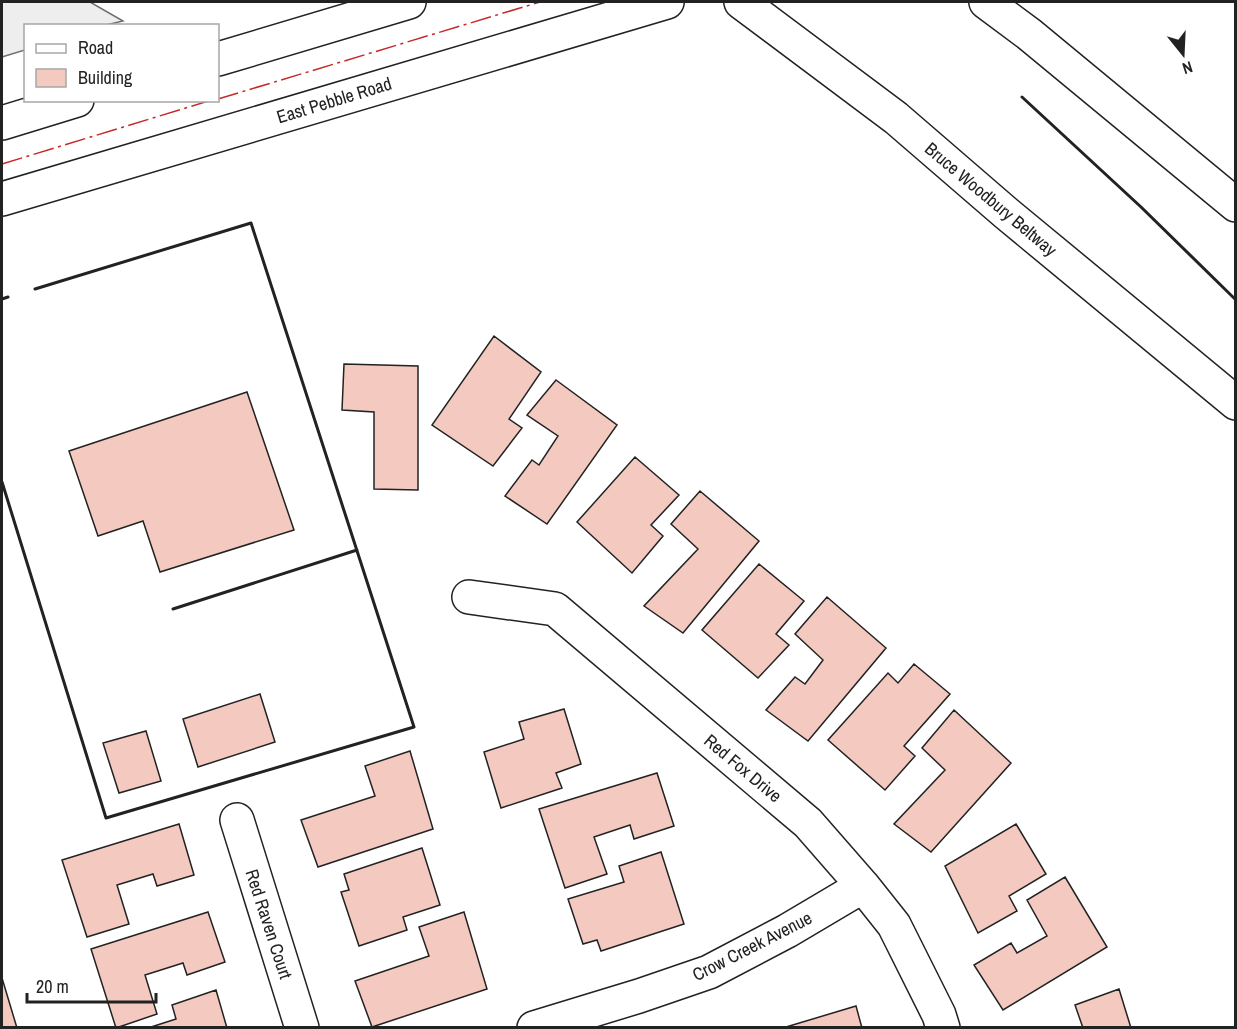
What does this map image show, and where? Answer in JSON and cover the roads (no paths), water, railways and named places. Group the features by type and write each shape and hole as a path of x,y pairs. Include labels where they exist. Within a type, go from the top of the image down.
{"main road":[{"path":"219,59 409,2"},
{"name":"East Pebble Road","path":"2,199 666,2"},
{"name":"Bruce Woodbury Beltway","path":"741,2 896,118 1005,213 1236,403"},
{"path":"986,2 1029,34 1236,205"},
{"path":"2,123 70,102"},
{"name":"Red Fox Drive","path":"470,597 555,609 808,823 894,925 939,1014 943,1028"},
{"name":"Red Raven Court","path":"237,820 302,1028"},
{"name":"Crow Creek Avenue","path":"534,1028 709,972 787,931 863,886"}]}
